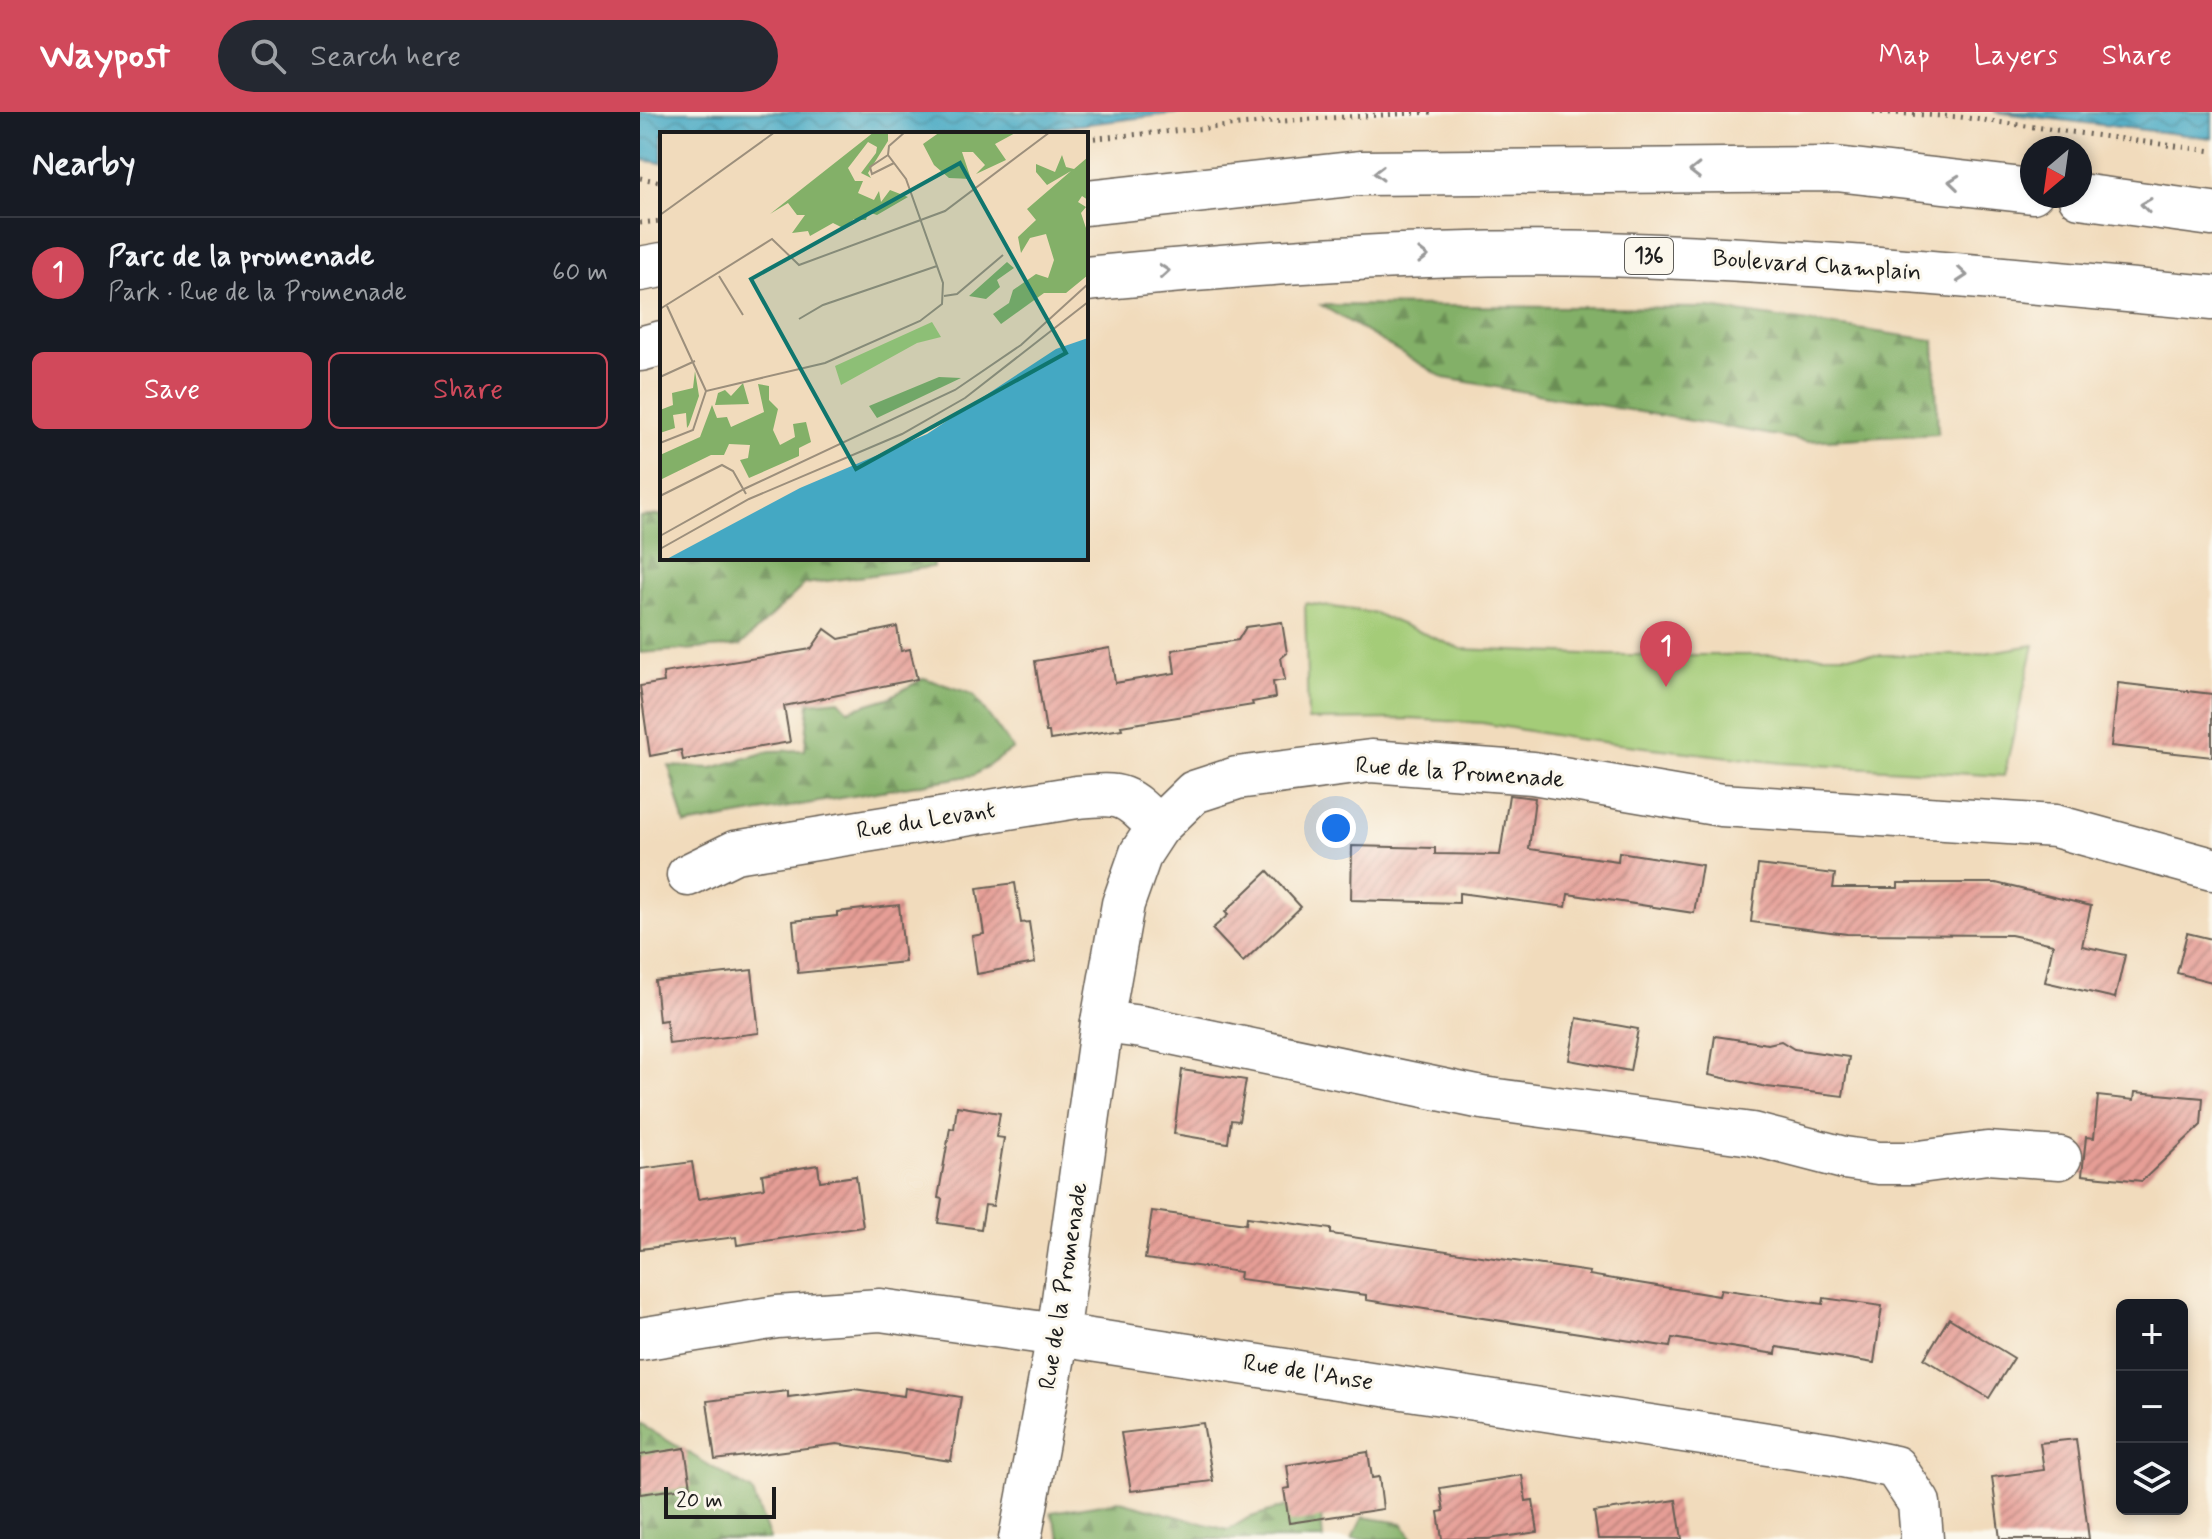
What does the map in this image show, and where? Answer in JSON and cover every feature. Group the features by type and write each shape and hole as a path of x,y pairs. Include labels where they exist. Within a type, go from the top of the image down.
{"main road":[{"path":"1088,203 1360,173 1836,169 2020,190"},
{"path":"2092,198 2212,214"},
{"name":"Boulevard Champlain","path":"1088,279 1182,269 1393,256 1602,254 1832,264 2212,298"},
{"path":"640,269 660,265"},
{"path":"640,349 660,344"}],"street":[{"name":"Rue de la Promenade","path":"1020,1539 1058,1335 1102,1022 1123,904 1141,853 1158,827 1194,792 1237,778 1371,761 1533,773 1721,805 2055,826 2212,869"},
{"name":"Rue du Levant","path":"688,875 735,852 1077,797 1113,794 1131,800 1158,827"},
{"path":"1102,1022 1142,1027 1482,1098 1752,1134 1844,1158 1912,1163 1987,1153 2060,1158"},
{"name":"Rue de l'Anse","path":"640,1339 777,1317 880,1310 1833,1454 1895,1467 1919,1503 1922,1539"}],"path":[{"path":"1088,139 1279,121 1433,112"},
{"path":"1873,112 1960,117 2212,151"},
{"path":"640,178 660,182"}],"green space":[{"path":"1321,305 1710,308 1934,340 1938,434 1806,441 1444,378"},
{"path":"660,515 660,560 932,560 933,567 805,584 740,646 640,653 640,517"},
{"path":"1305,603 1374,613 1461,649 1609,655 1972,655 2034,645 2004,776 1782,763 1576,739 1482,723 1409,719 1308,720"},
{"path":"924,678 973,694 1013,749 974,775 685,825 669,766 712,768 770,751 805,750 809,703 839,700 848,710 888,698"},
{"path":"640,1424 752,1491 770,1539 640,1539"},
{"path":"1120,1501 1228,1530 1248,1518 1286,1506 1321,1517 1323,1539 1061,1539 1051,1512"},
{"path":"1363,1517 1402,1523 1413,1539 1352,1539"}],"water":[{"path":"640,112 1187,112 1022,132 660,132 660,163 640,160"},
{"path":"1994,112 2212,112 2212,138"}],"building":[{"path":"1282,622 1287,653 1281,658 1285,680 1273,682 1275,698 1252,702 1253,705 1050,740 1049,732 1046,732 1035,661 1110,648 1115,683 1175,673 1172,650 1238,640 1246,627"},
{"path":"897,627 901,651 910,649 917,679 784,706 790,742 683,760 681,750 650,756 640,686 664,682 663,673 811,649 825,629 839,639"},
{"path":"2118,683 2212,694 2212,757 2111,746"},
{"path":"1509,795 1535,798 1529,849 1618,861 1619,852 1702,865 1694,913 1568,894 1566,907 1459,893 1459,903 1351,900 1352,846 1435,848 1435,854 1500,855"},
{"path":"1758,865 1835,874 1833,888 1898,888 1898,883 1996,883 2091,906 2082,946 2125,955 2115,998 2045,982 2053,944 2011,935 1847,934 1751,922"},
{"path":"1268,871 1301,907 1243,962 1212,929 1228,915 1225,912"},
{"path":"1015,883 1021,923 1029,922 1035,963 977,974 972,936 984,934 977,888"},
{"path":"899,905 905,962 798,973 793,921"},
{"path":"2187,933 2212,939 2212,982 2177,973"},
{"path":"752,970 759,1033 669,1044 666,1020 659,1021 655,981"},
{"path":"1577,1018 1638,1029 1630,1071 1569,1060"},
{"path":"1715,1036 1768,1044 1781,1041 1794,1049 1849,1057 1843,1096 1767,1087 1709,1075"},
{"path":"1182,1070 1246,1080 1239,1121 1231,1120 1228,1143 1174,1134"},
{"path":"2135,1092 2203,1098 2201,1125 2142,1181 2082,1175 2086,1137 2094,1138 2098,1096 2134,1100"},
{"path":"957,1106 1000,1113 996,1137 1004,1138 993,1206 985,1205 981,1229 938,1223 942,1199 938,1198 950,1128 954,1129"},
{"path":"692,1162 698,1199 764,1188 762,1174 818,1165 820,1181 856,1176 863,1227 737,1245 736,1237 640,1249 640,1169"},
{"path":"1152,1211 1246,1224 1247,1217 1331,1229 1331,1234 1590,1272 1589,1275 1719,1296 1721,1289 1823,1304 1824,1298 1882,1306 1874,1363 1777,1347 1776,1354 1672,1338 1670,1347 1366,1300 1366,1295 1239,1279 1240,1272 1145,1259"},
{"path":"1949,1318 2014,1358 1989,1398 1924,1359"},
{"path":"905,1388 961,1397 951,1461 837,1444 715,1460 707,1401 788,1391 788,1397 854,1389 904,1396"},
{"path":"1203,1423 1213,1481 1131,1491 1121,1433"},
{"path":"2076,1439 2089,1539 2000,1539 1992,1477 2044,1470 2040,1443"},
{"path":"685,1448 691,1487 640,1494 640,1455"},
{"path":"1368,1452 1372,1478 1379,1477 1383,1509 1289,1523 1284,1489 1290,1488 1287,1465"},
{"path":"1522,1475 1526,1501 1533,1500 1538,1532 1488,1539 1442,1539 1438,1512 1444,1511 1440,1488"},
{"path":"1676,1500 1682,1539 1598,1539 1594,1512"}],"place":[{"name":"Parc de la promenade","path":"1666,687"}]}
